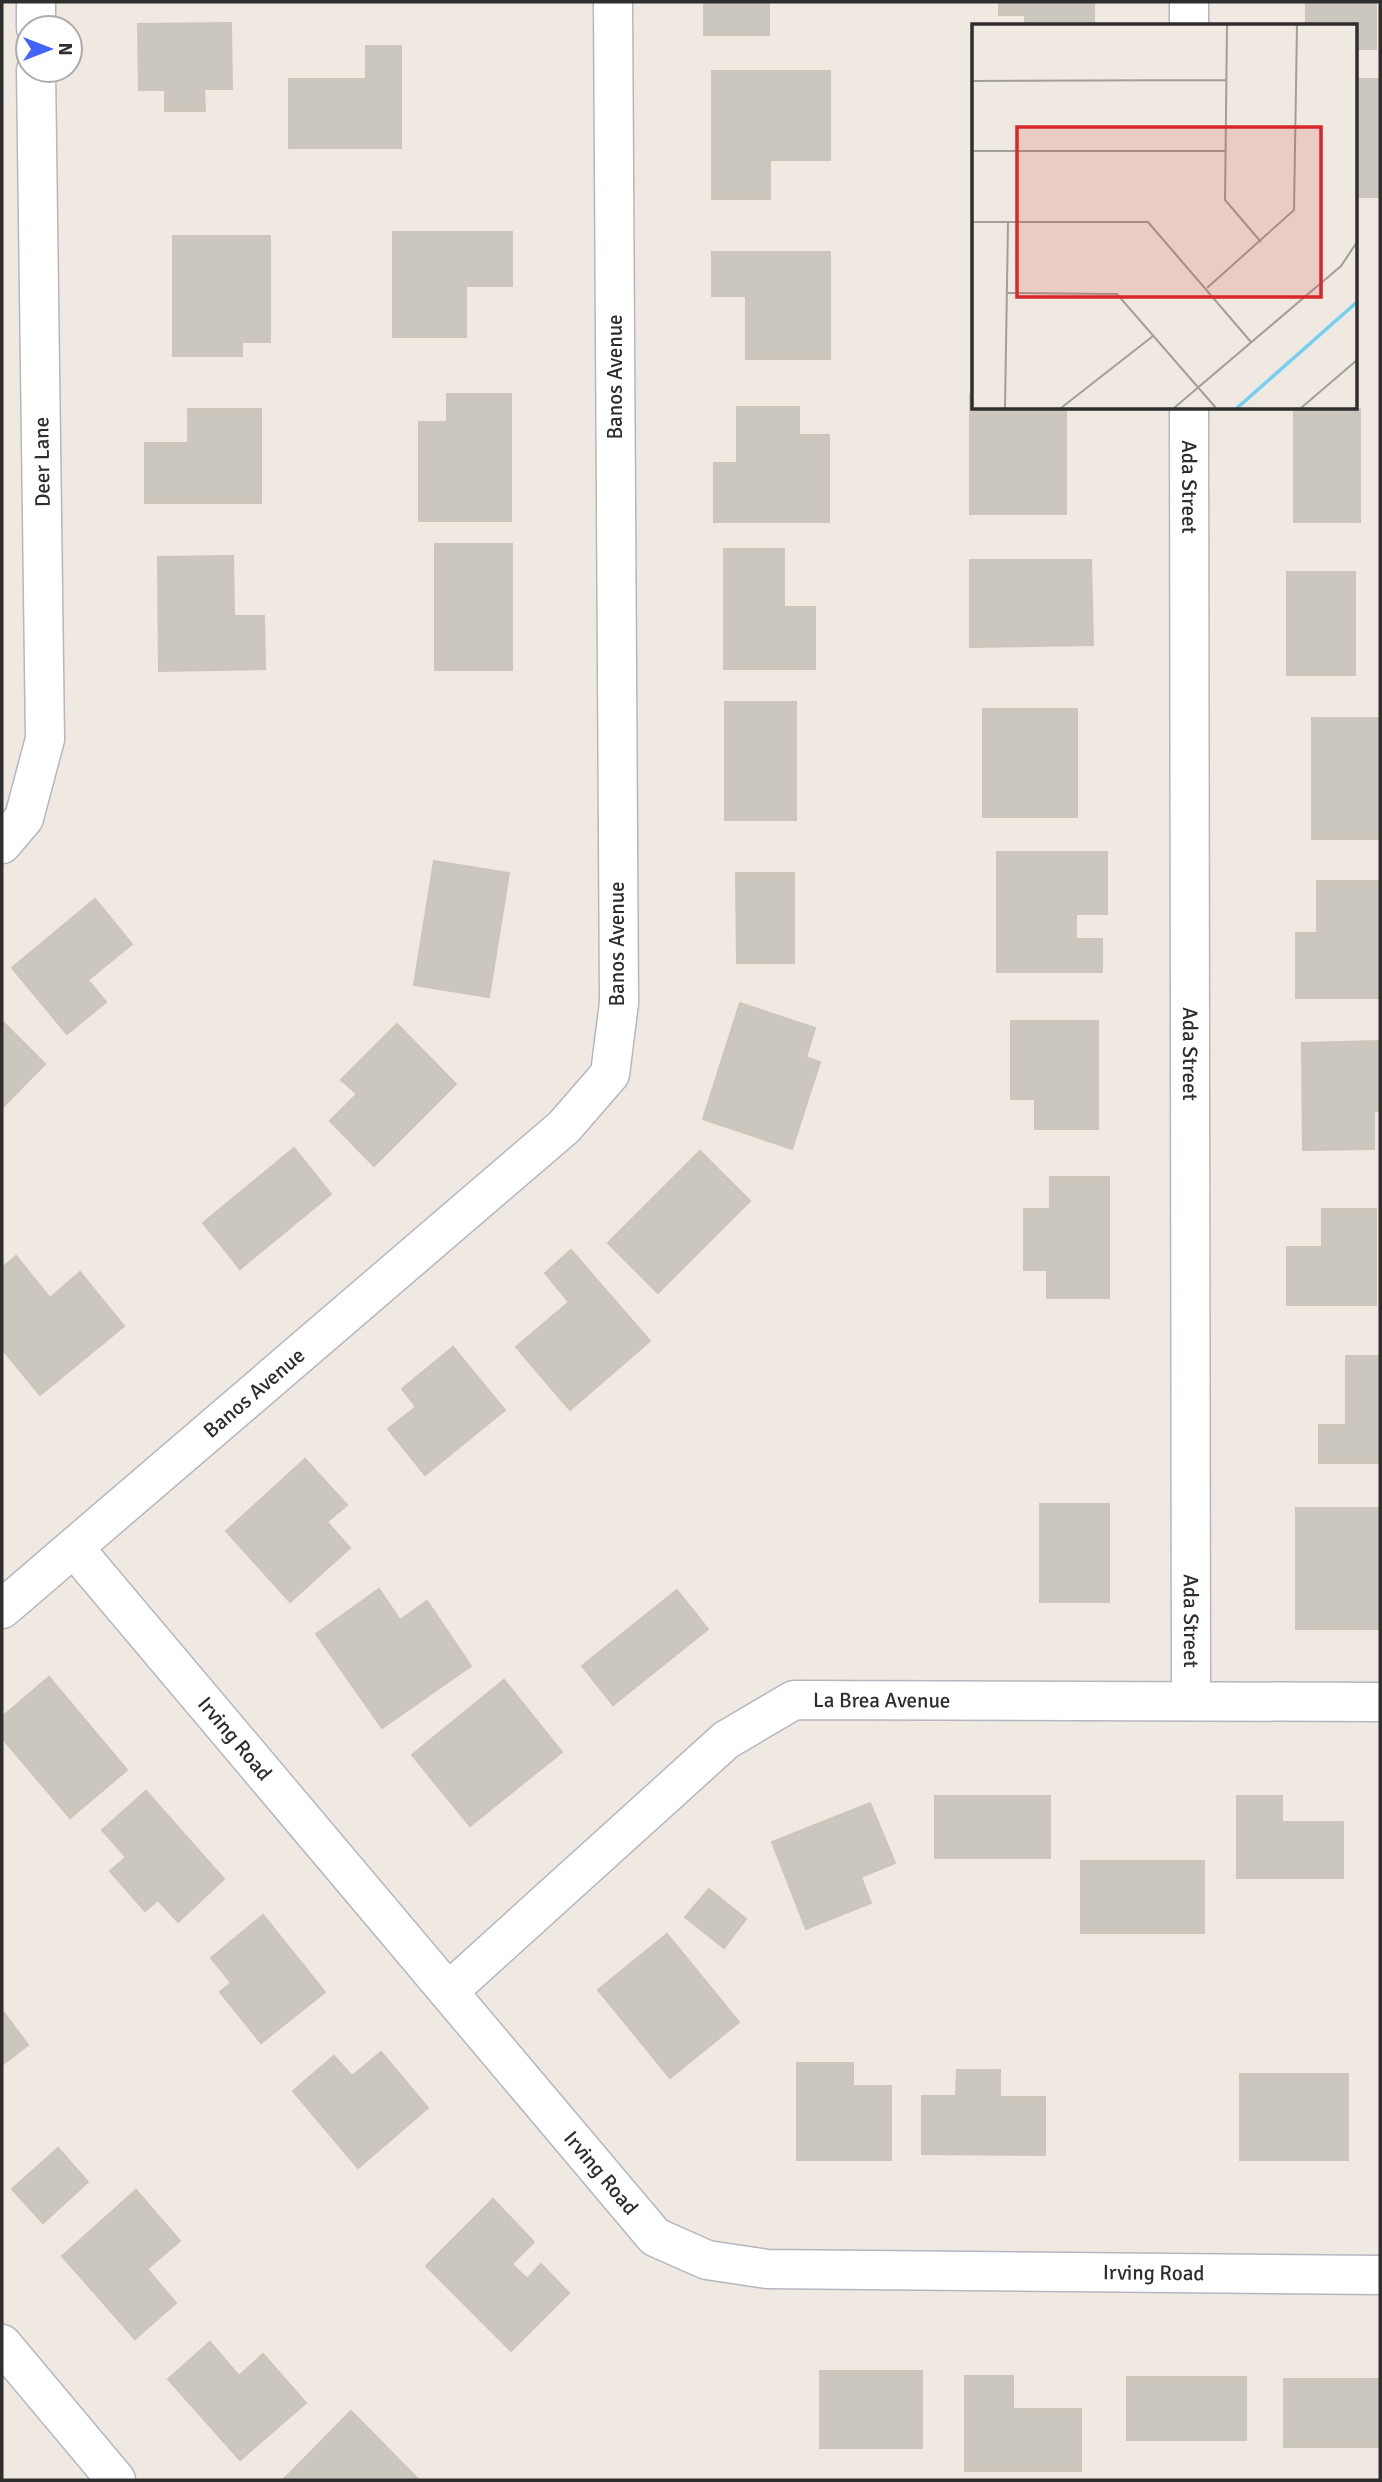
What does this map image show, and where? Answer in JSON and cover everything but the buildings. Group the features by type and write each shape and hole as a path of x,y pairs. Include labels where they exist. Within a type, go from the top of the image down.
{"street":[{"name":"Banos Avenue","path":"2,1609 564,1127 610,1074 619,1003 613,2"},
{"path":"1189,2 1189,24"},
{"name":"Deer Lane","path":"2,844 23,818 45,739 36,84"},
{"name":"Ada Street","path":"1189,410 1191,1700"},
{"name":"Irving Road","path":"75,1549 450,1990 655,2237 707,2260 767,2269 1380,2275"},
{"name":"La Brea Avenue","path":"450,1990 726,1740 794,1700 1380,1702"},
{"path":"2,2344 116,2480"}]}
